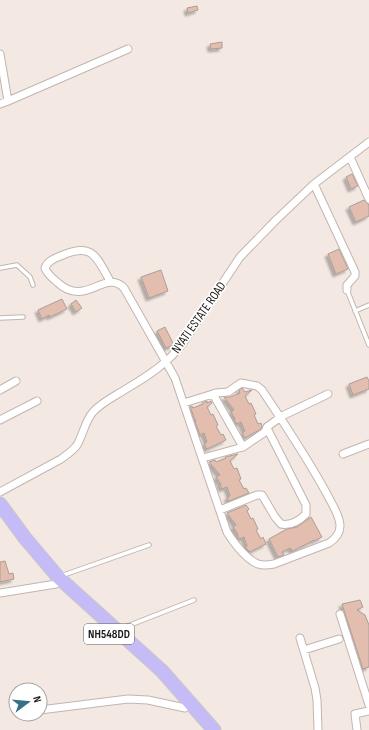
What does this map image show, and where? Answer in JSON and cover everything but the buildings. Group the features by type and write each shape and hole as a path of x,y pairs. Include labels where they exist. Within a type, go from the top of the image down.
{"highway":[{"name":"NH548DD","path":"0,504 57,580 118,630 162,671 214,730"},
{"name":"NH548DD","path":"0,517 23,547 57,580 92,619 144,665 205,730"}],"street":[{"path":"0,104 128,49"},
{"path":"0,54 8,101"},
{"name":"NYATI ESTATE ROAD","path":"0,492 61,459 69,453 77,445 88,419 93,412 108,400 166,362 183,342 240,257 314,184 369,142"},
{"path":"350,157 369,199"},
{"path":"314,184 355,272 355,276 347,285 347,290"},
{"path":"110,281 95,256 86,250 72,251 50,261 47,263 45,268 50,276 62,288 69,291 80,292 92,289 110,281 116,282 124,288 175,378 220,510 228,532 235,544 258,564 266,565 274,564 329,543 335,539 339,533 340,526 331,502 314,470 262,390 257,386 241,382 228,392 213,394 184,403"},
{"path":"0,390 16,382"},
{"path":"213,394 243,447"},
{"path":"203,458 243,447 265,432 267,428 280,417 328,394"},
{"path":"0,420 37,401"},
{"path":"220,510 257,495 262,495 281,524 287,526 300,520 306,514 306,505 267,428"},
{"path":"343,454 369,444"},
{"path":"0,593 57,580"},
{"path":"340,614 369,705"},
{"path":"300,638 316,694 318,730"},
{"path":"304,650 339,639"},
{"path":"48,709 128,699 148,700 185,708"},
{"path":"357,730 355,714 369,712"}],"lane":[{"path":"0,268 17,265 30,277 33,286"},
{"path":"347,290 369,345"},
{"path":"355,311 369,305"},
{"path":"0,318 23,316"},
{"path":"57,580 149,545"},
{"path":"118,630 194,600"}]}
